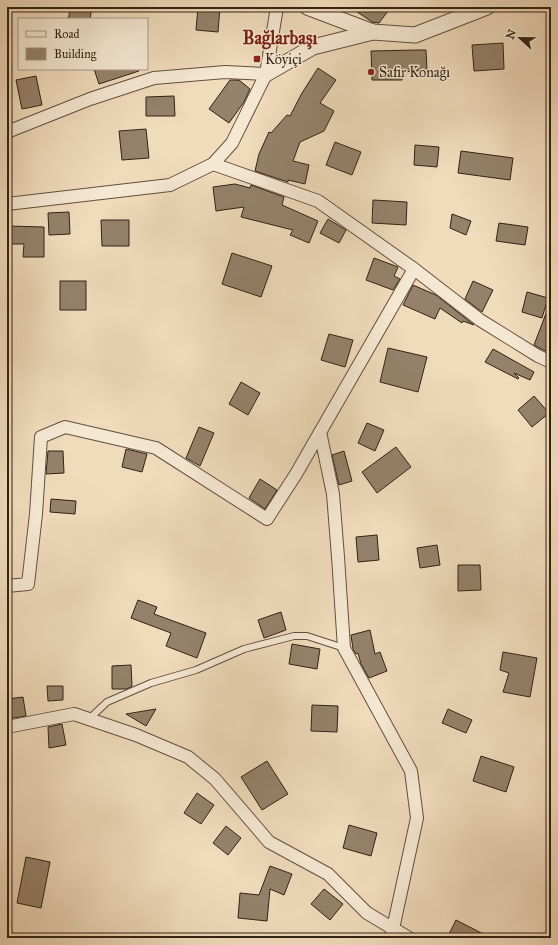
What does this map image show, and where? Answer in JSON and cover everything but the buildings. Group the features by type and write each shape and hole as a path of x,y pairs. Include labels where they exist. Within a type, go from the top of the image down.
{"street":[{"path":"7,204 170,185 214,164 232,143 266,74 277,7"},
{"path":"307,7 374,32 415,35 487,7"},
{"path":"7,132 90,100 154,78 225,72 266,74 313,47 374,32"},
{"path":"214,164 318,201 414,269 480,320 538,356 551,362"},
{"path":"7,586 28,584 36,514 41,437 65,427 156,448 267,519 296,474 414,269"},
{"path":"320,432 333,494 344,648 411,772 417,818 392,933"},
{"path":"7,727 74,714 136,735 188,758 215,779 269,842 328,874 367,913 392,933 409,938"}],"lane":[{"path":"88,719 107,702 151,683 196,670 244,650 294,636 307,636 344,648"}],"place":[{"name":"Köyiçi","path":"257,59"},
{"name":"Safir Konağı","path":"371,72"}],"district":[{"name":"Bağlarbaşı","path":"280,38"}]}
